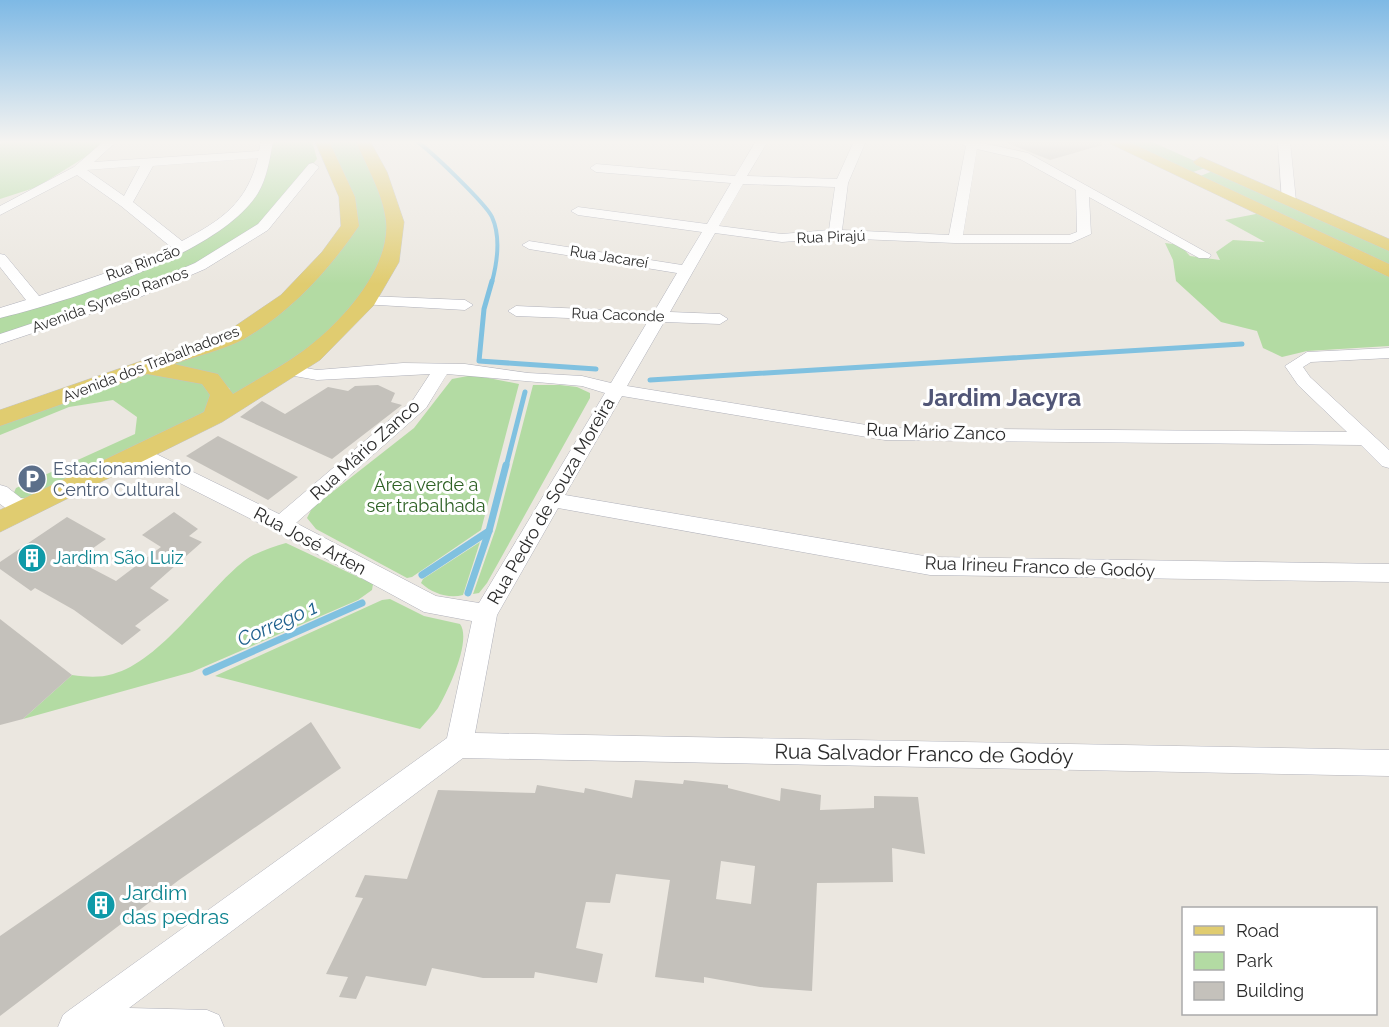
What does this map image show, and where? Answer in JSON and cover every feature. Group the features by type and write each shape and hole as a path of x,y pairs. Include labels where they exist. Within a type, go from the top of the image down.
{"main road":[{"name":"Avenida dos Trabalhadores","path":"0,418 235,335 288,299 329,256 350,226 344,189"},
{"path":"0,522 214,417 312,355 367,301 390,262 395,222 384,189"},
{"path":"1217,189 1389,271"},
{"path":"1262,189 1389,246"},
{"path":"145,368 184,372 210,379 222,394 214,417"}],"street":[{"path":"0,211 41,189"},
{"path":"107,189 183,249"},
{"path":"126,203 134,189"},
{"name":"Rua Rincão","path":"0,313 183,249 229,219 252,194 254,189"},
{"name":"Avenida Synesio Ramos","path":"0,339 124,298 200,266 263,227 297,189"},
{"name":"Rua Pedro de Souza Moreira","path":"459,745 485,614 736,189"},
{"path":"835,234 841,189"},
{"path":"955,239 960,189"},
{"name":"Rua Pirajú","path":"578,211 783,238 835,234 955,239 1071,239 1084,234 1082,189"},
{"path":"1084,189 1204,255"},
{"path":"1288,189 1289,201"},
{"name":"Rua Jacareí","path":"529,245 688,270"},
{"path":"0,258 36,302"},
{"path":"367,301 465,305"},
{"name":"Rua Caconde","path":"516,311 720,319"},
{"path":"1389,353 1307,357 1294,366 1304,381 1389,461"},
{"name":"Rua Mário Zanco","path":"289,370 317,375 403,368 465,369 528,378 582,381 616,390 885,434 1365,439"},
{"name":"Rua Mário Zanco","path":"281,525 420,404 441,369"},
{"name":"Rua José Arten","path":"139,454 281,525 432,605 485,614"},
{"path":"0,492 16,506 31,506"},
{"name":"Rua Irineu Franco de Godóy","path":"552,500 930,566 1061,570 1389,573"},
{"path":"77,1025 459,745"},
{"name":"Rua Salvador Franco de Godóy","path":"459,745 1389,763"},
{"path":"77,1025 207,1027"}],"green space":[{"path":"0,189 31,189 0,199"},
{"path":"259,189 291,189 261,224 236,243 153,285 0,336 0,314 180,253 243,210"},
{"path":"347,189 381,189 390,224 379,272 346,319 300,357 226,406 230,389 212,374 163,367 238,337 349,236"},
{"path":"1223,189 1257,189 1389,249 1389,267"},
{"path":"1261,213 1389,275 1389,346 1307,351 1282,357 1263,348 1257,331 1221,322 1176,281 1173,260 1165,243 1180,245 1190,256 1220,260 1216,252 1233,240 1265,242 1225,220"},
{"path":"144,371 185,376 210,386 211,415 34,501 12,497 16,488 135,434 137,417 113,400 69,407 0,435 0,422"},
{"name":"Área verde a ser trabalhada","path":"473,375 519,384 481,530 412,577 407,578 316,529 307,518 312,508 414,428 452,379"},
{"name":"Área verde a ser trabalhada","path":"533,385 577,387 590,393 590,398 487,583 479,593 473,594 496,528"},
{"name":"Área verde a ser trabalhada","path":"480,542 463,595 440,594 421,583 423,579"},
{"path":"286,543 373,584 372,590 358,600 192,672 23,719 72,675 103,676 131,667 166,640 244,561 259,552"},
{"path":"390,599 424,616 460,624 463,632 461,653 447,690 438,708 420,729 215,676 382,600"}],"building":[{"path":"378,385 395,393 391,402 402,405 332,459 240,417 262,401 285,414 328,387 348,391 355,386"},
{"path":"218,436 298,477 268,500 186,456"},
{"path":"174,512 198,529 189,536 202,542 150,588 169,600 135,626 141,630 122,645 74,610 35,588 31,591 0,569 0,562 67,517 106,539 76,560 116,581 161,547 142,535"},
{"path":"0,619 72,675 23,719 0,725"},
{"path":"311,722 341,768 179,880 0,1016 0,936"},
{"path":"635,780 683,784 684,780 728,785 728,788 780,801 781,788 821,795 820,810 874,808 874,796 918,797 925,854 892,848 893,882 817,883 812,991 760,987 704,977 704,983 655,977 670,880 616,874 610,903 586,902 576,948 603,954 597,983 535,972 534,978 483,978 432,968 426,986 366,976 356,999 339,997 348,977 326,974 363,898 355,897 365,875 407,879 438,790 535,793 537,785 584,793 585,788 632,798","holes":["721,861 755,866 751,904 716,899"]}],"waterway":[{"path":"468,189 488,210 495,225 497,258 492,282"},
{"path":"492,281 484,309 479,361 596,369"},
{"path":"650,380 1242,344"},
{"path":"506,467 525,392"},
{"path":"489,531 506,465"},
{"path":"422,575 489,531"},
{"path":"468,593 489,531"},
{"name":"Corrego 1","path":"206,672 362,603"}],"place":[{"name":"Estacionamiento Centro Cultural","path":"32,479"},
{"name":"Jardim São Luiz","path":"32,558"},
{"name":"Jardim das pedras","path":"101,905"}],"district":[{"name":"Jardim Jacyra","path":"1002,398"}]}
